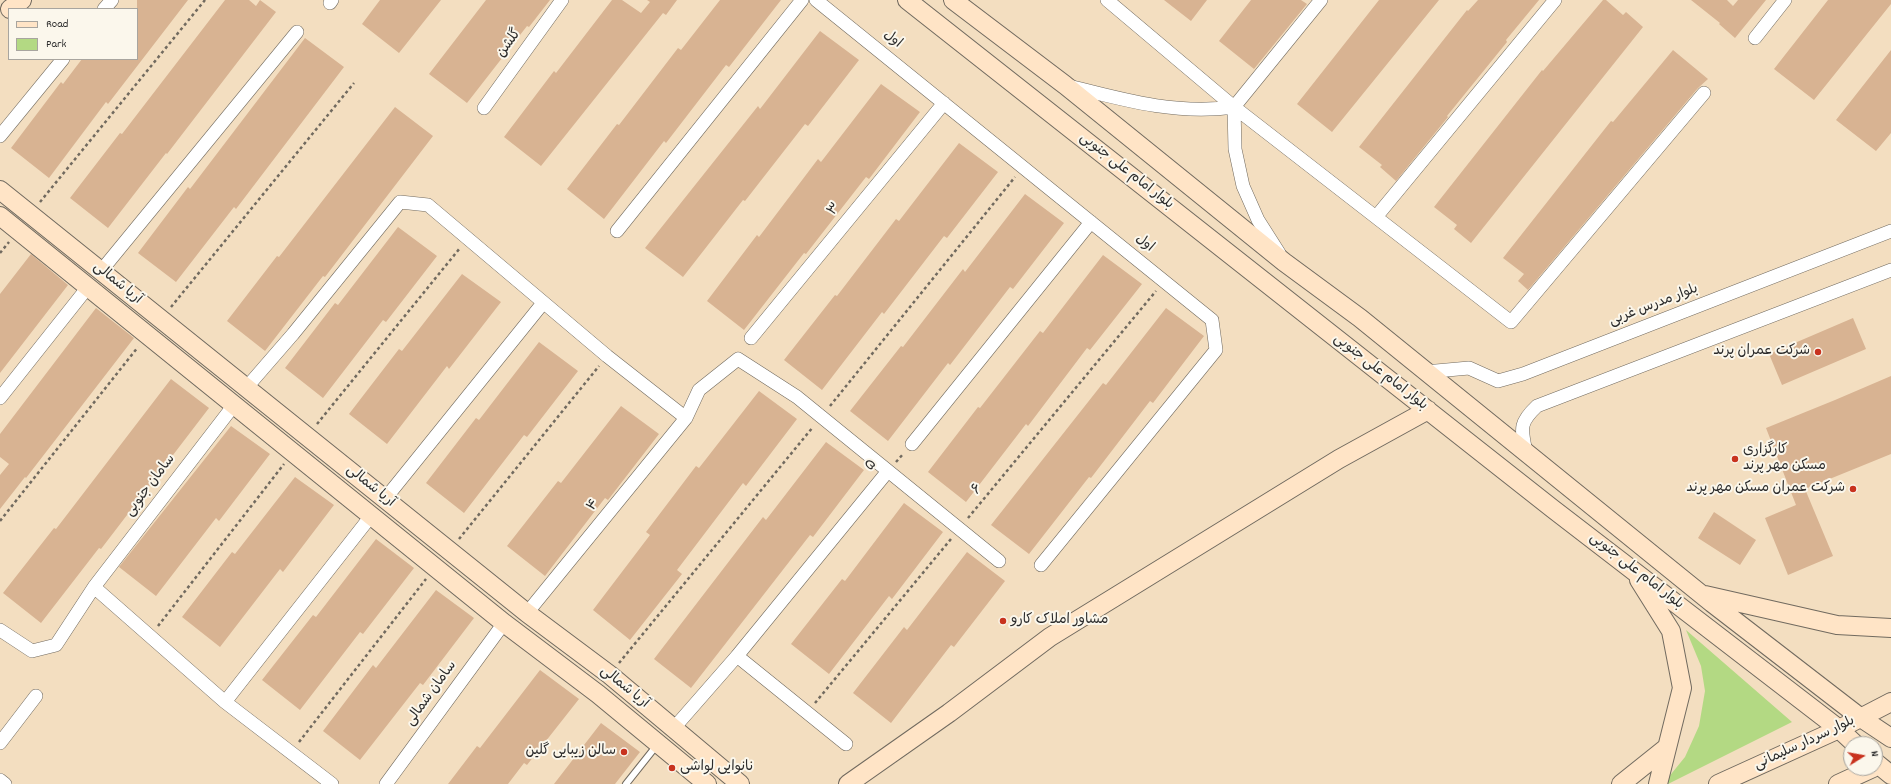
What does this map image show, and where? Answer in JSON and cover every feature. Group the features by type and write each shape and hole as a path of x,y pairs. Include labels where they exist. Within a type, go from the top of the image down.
{"main road":[{"path":"12,8 22,0"},
{"name":"بلوار امام علی جنوبی","path":"907,0 1632,570 1846,736"},
{"name":"بلوار امام علی جنوبی","path":"953,0 1065,85 1289,266 1360,318 1701,594 1861,718 1891,738"},
{"name":"آریا شمالی","path":"0,190 527,613 610,675 740,784"},
{"name":"آریا شمالی","path":"0,216 504,624 598,694 707,784"},
{"path":"1277,291 1289,266"},
{"path":"234,405 247,388"},
{"path":"848,784 949,713 1050,637 1338,459 1428,410"},
{"path":"1632,570 1670,631 1682,688 1658,784"},
{"path":"1701,594 1837,625 1891,628"},
{"name":"بلوار سردار سلیمانی","path":"1718,784 1839,729 1891,702"},
{"path":"1621,784 1666,748"},
{"path":"1838,784 1857,776"}],"street":[{"path":"105,8 112,0"},
{"name":"گلشن","path":"484,108 562,0"},
{"path":"617,231 802,0"},
{"name":"اول","path":"816,0 1212,320 1216,350 1041,564"},
{"path":"1107,0 1234,107 1511,322 1704,94"},
{"path":"1289,266 1258,220 1243,186 1235,149 1234,107 1321,0"},
{"path":"1376,217 1555,0"},
{"path":"1754,38 1785,0"},
{"path":"101,272 297,32"},
{"path":"0,136 62,60"},
{"path":"1065,85 1141,104 1209,110 1234,107"},
{"name":"۳","path":"751,338 944,103"},
{"path":"247,388 293,334 400,202 428,205 607,356 686,418"},
{"path":"912,444 1091,222"},
{"name":"بلوار مدرس غربی","path":"1425,372 1468,368 1498,381 1523,374 1891,231"},
{"path":"1526,452 1522,434 1524,418 1537,406 1891,270"},
{"path":"0,398 88,287"},
{"path":"385,499 544,302"},
{"name":"۴","path":"527,613 686,418 699,390 738,358 797,397 888,471"},
{"name":"سامان جنوبی","path":"0,630 32,651 56,645 94,587 234,405"},
{"path":"888,471 1000,561"},
{"name":"۵","path":"674,728 737,656 888,471"},
{"path":"225,702 371,516"},
{"path":"94,587 225,702 332,784"},
{"name":"سامان شمالی","path":"386,784 504,624"},
{"path":"737,656 846,744"},
{"path":"0,743 36,696"},
{"path":"0,780 5,784"}],"lane":[{"path":"626,784 658,744"}],"path":[{"path":"30,214 205,0"},
{"path":"161,319 354,83"},
{"path":"307,436 468,239"},
{"name":"۶","path":"807,713 1164,281"},
{"path":"0,521 148,335"},
{"path":"450,550 607,356"},
{"name":"۵","path":"888,471 912,444"},
{"path":"151,636 293,453"},
{"path":"291,752 435,568"}],"green space":[{"path":"1686,630 1792,722 1668,784 1663,784 1685,757 1699,726 1705,691 1701,666"}],"building":[{"path":"137,0 188,0 108,104 106,102 49,178 11,148 61,82 63,84 81,60 138,60"},
{"path":"225,0 249,0 256,6 260,0 276,12 108,228 70,198 120,133 122,134"},
{"path":"380,0 441,0 399,53 362,24"},
{"path":"486,0 550,0 529,27 527,26 467,103 429,74"},
{"path":"612,0 622,0 641,13 650,2 647,0 677,0 666,15 663,13 541,166 504,137 554,71 556,73"},
{"path":"720,0 781,0 729,67 726,65 666,143 664,141 604,219 567,189 617,124 619,125 678,48 681,50"},
{"path":"1164,0 1207,0 1191,21"},
{"path":"1251,0 1301,0 1307,4 1254,69 1219,41"},
{"path":"1379,0 1439,0 1332,132 1297,104"},
{"path":"1478,0 1539,0 1396,181 1380,167 1382,165 1359,147 1467,10 1468,11"},
{"path":"1603,0 1606,0 1623,15 1626,12 1643,27 1471,243 1454,229 1457,225 1434,207 1542,70 1543,71"},
{"path":"1691,0 1727,0 1733,6 1738,0 1766,0 1735,38 1719,24 1720,23"},
{"path":"1828,0 1891,0 1891,4 1814,100 1774,69"},
{"path":"820,31 859,60 808,126 805,124 683,277 645,248 758,106 760,109"},
{"path":"305,38 344,67 236,209 234,207 176,282 138,253 188,187 190,189"},
{"path":"1673,50 1708,79 1698,88 1528,290 1518,281 1524,274 1503,258 1611,121 1613,122"},
{"path":"1891,50 1891,133 1876,151 1836,120"},
{"path":"881,84 920,112 869,179 866,177 744,330 707,301 757,235 759,237 818,159 821,162"},
{"path":"395,107 433,136 325,277 323,276 265,351 227,321 277,256 279,257"},
{"path":"959,143 998,172 947,238 944,236 884,314 882,312 822,390 784,360 835,295 837,296 896,219 899,221"},
{"path":"1025,194 1064,223 1013,289 1010,287 950,365 948,363 888,441 850,411 901,346 903,347 963,269 965,272"},
{"path":"398,227 437,256 386,322 383,320 323,398 285,368 335,303 338,305"},
{"path":"31,254 68,285 0,373 0,294"},
{"path":"1103,255 1142,284 1090,350 1087,348 1028,426 1026,424 966,502 928,472 978,407 980,408 1040,331 1043,333"},
{"path":"462,274 501,302 449,369 447,366 387,444 349,414 399,349 402,351"},
{"path":"96,308 134,338 26,478 25,477 0,509 0,475 9,464 0,457 0,434"},
{"path":"1166,308 1204,336 1153,403 1150,401 1091,478 1089,477 1029,554 991,525 1103,383 1106,385"},
{"name":"شرکت عمران پرند","path":"1853,318 1866,349 1782,385 1769,354"},
{"path":"539,342 578,371 527,437 524,435 464,513 426,483 476,418 479,420"},
{"path":"1891,376 1891,454 1805,489 1833,556 1788,575 1765,518 1796,505 1766,428"},
{"path":"171,379 209,408 101,549 99,548 41,623 3,593 54,528 56,529"},
{"path":"759,391 797,419 746,486 743,483 677,570 682,574 630,640 593,610 650,535 646,532 696,466 699,468"},
{"path":"621,406 659,434 608,500 605,498 545,576 507,546 558,481 561,483"},
{"path":"231,426 270,454 219,521 216,518 156,596 119,567"},
{"path":"826,442 864,470 813,537 810,535 691,688 654,659 763,517 766,520"},
{"path":"295,477 334,505 283,572 280,569 220,647 182,617 232,552 235,554"},
{"path":"904,503 943,532 892,599 889,596 829,674 791,644 842,579 845,581"},
{"path":"1714,512 1756,540 1740,565 1698,538"},
{"path":"376,539 414,568 363,634 360,632 300,710 262,680 313,615 316,617"},
{"path":"967,552 1005,581 954,647 951,645 891,723 853,693 904,627 907,630"},
{"path":"436,590 474,618 423,685 420,683 360,760 323,731 373,665 376,668"},
{"path":"540,670 579,699 527,765 524,763 508,784 448,784 477,746 480,748"},
{"path":"601,723 640,752 615,784 554,784"}],"place":[{"name":"شرکت عمران پرند","path":"1818,352"},
{"name":"کارگزاری مسکن مهر پرند","path":"1735,459"},
{"name":"شرکت عمران مسکن مهر پرند","path":"1853,489"},
{"name":"مشاور املاک کارو","path":"1003,621"},
{"name":"سالن زیبایی گلین","path":"624,752"},
{"name":"نانوایی لواشی","path":"672,768"}]}
